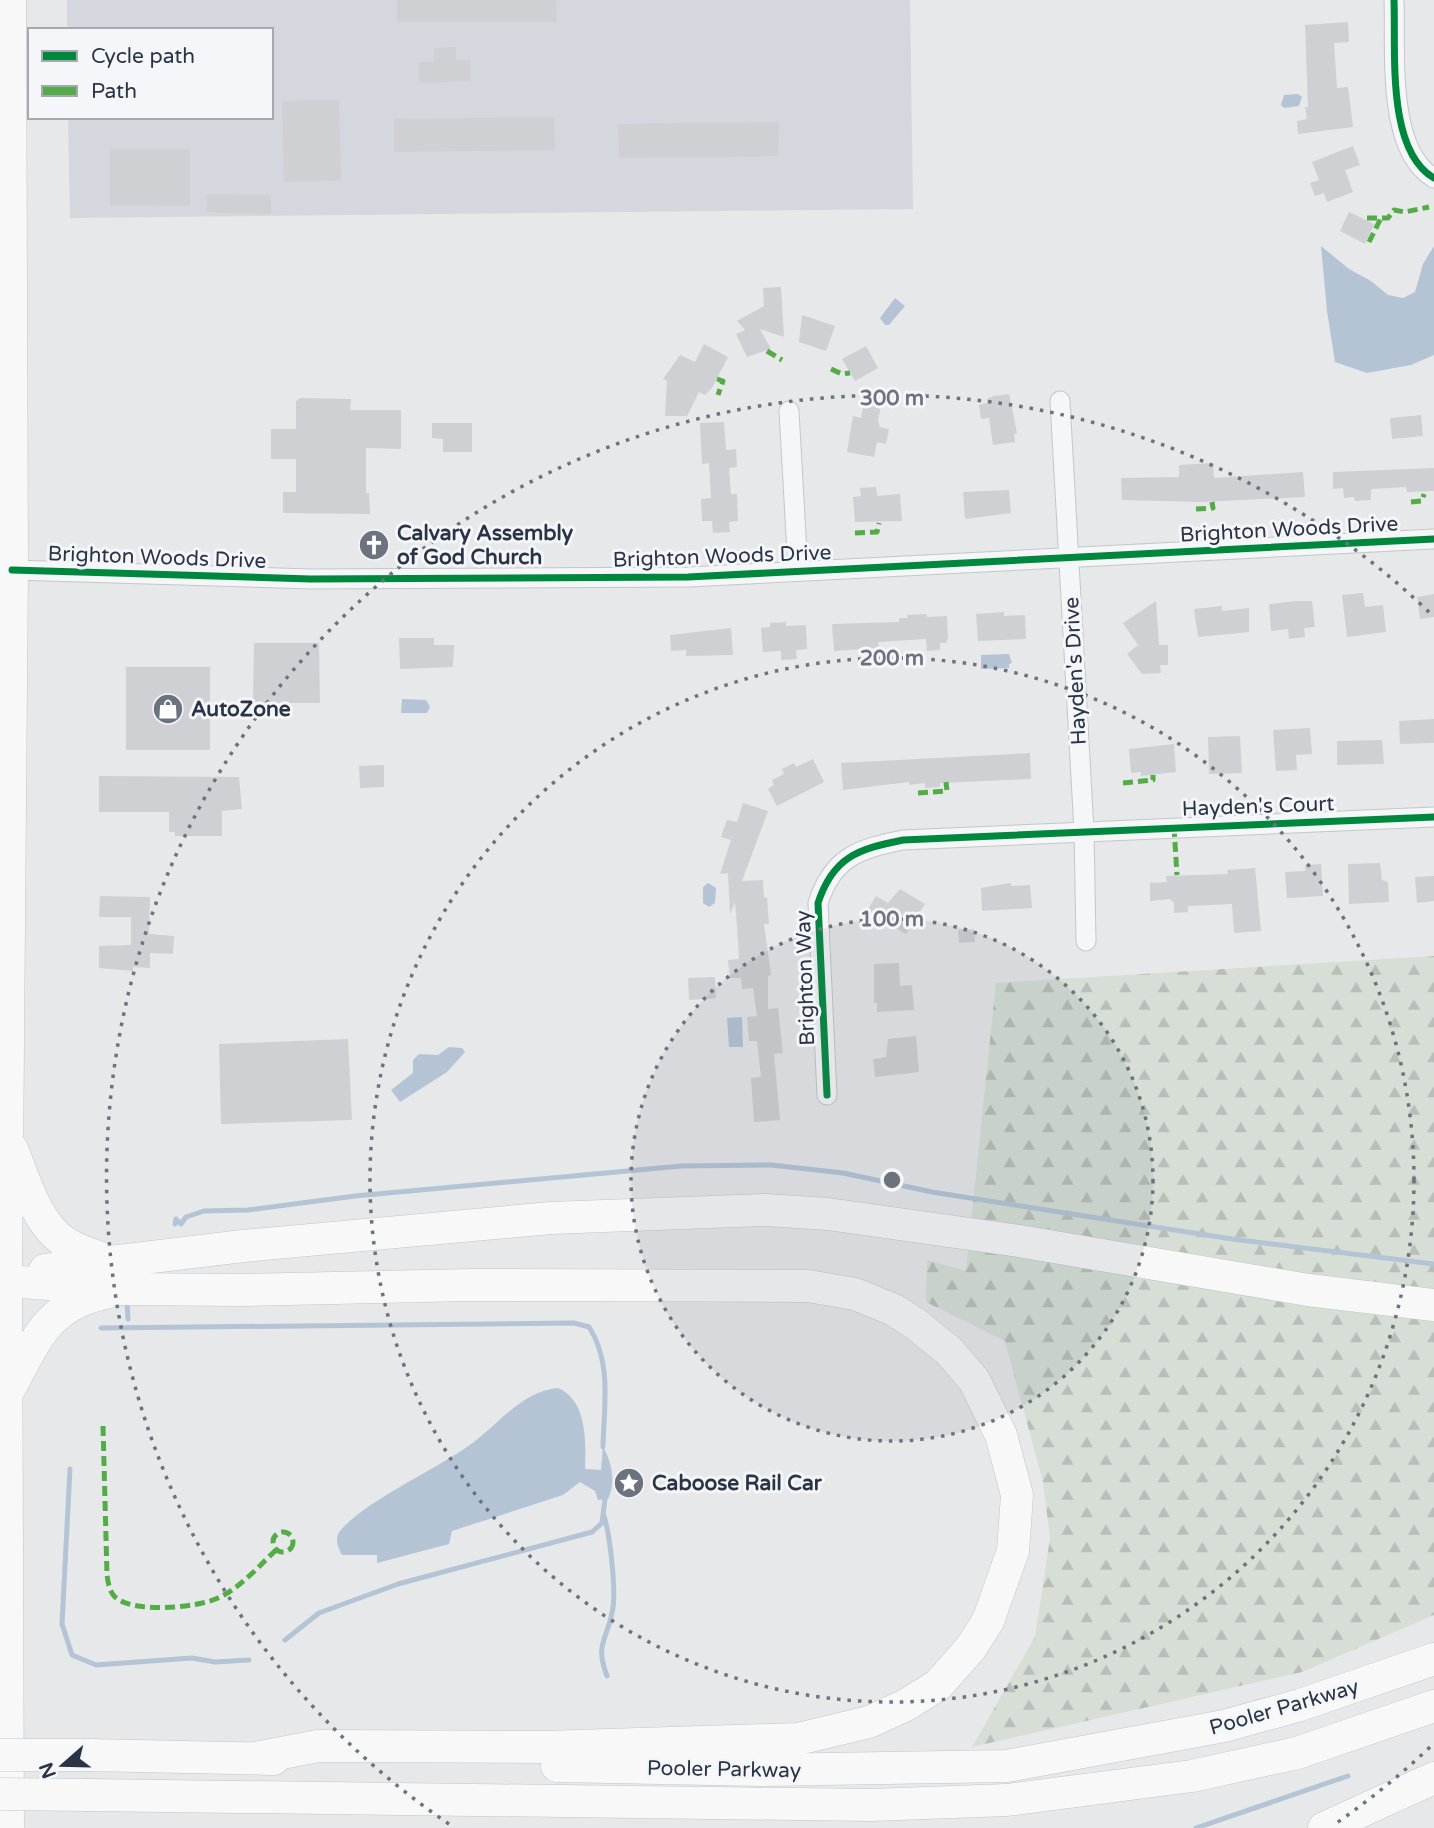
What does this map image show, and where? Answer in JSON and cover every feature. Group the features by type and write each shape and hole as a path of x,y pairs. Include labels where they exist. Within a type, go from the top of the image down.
{"main road":[{"path":"8,1828 5,628 12,570 5,380 10,0"},
{"path":"7,1138 38,1211 56,1235 114,1275"},
{"path":"6,1394 44,1328 61,1310 114,1275 551,1218 766,1210 828,1214 1033,1244 1320,1292 1434,1305"},
{"path":"6,1281 50,1269 114,1275 788,1284 855,1294 908,1317 964,1366 995,1418 1013,1471 1017,1495 1013,1551 988,1621 970,1649 938,1685 906,1705 869,1722 823,1735 786,1740 545,1746 318,1746 256,1758"},
{"name":"Pooler Parkway","path":"0,1755 763,1770 1007,1766 1224,1726 1325,1697 1434,1659"},
{"name":"Pooler Parkway","path":"0,1794 872,1805 1007,1800 1192,1776 1297,1753 1434,1706"},
{"path":"1324,1828 1434,1778"}],"street":[{"path":"1394,0 1399,125 1415,162 1434,178"},
{"name":"Hayden's Drive","path":"1060,401 1084,831 1086,941"},
{"path":"789,411 798,571"},
{"name":"Brighton Woods Drive","path":"12,570 311,579 688,577 1434,539"},
{"name":"Hayden's Court","path":"1084,831 1434,817"},
{"name":"Brighton Way","path":"827,1095 818,904 825,880 844,860 867,847 903,839 1084,831"}],"shaded area":[{"path":"67,0 910,0 913,209 70,218 68,119 273,119 273,28 67,28"}],"green space":[{"path":"1434,956 1434,1615 1302,1672 972,1747 1035,1637 1050,1538 1043,1482 1005,1341 926,1302 927,1260 966,1271 996,983"}],"water":[{"path":"1298,94 1302,97 1299,106 1284,108 1281,105 1284,95"},
{"path":"1321,246 1388,295 1403,298 1415,292 1423,264 1434,246 1434,355 1411,365 1367,373 1335,362"},
{"path":"895,298 905,306 889,325 885,325 880,318"},
{"path":"1009,654 1012,663 1009,668 981,669 981,655"},
{"path":"402,699 426,700 430,707 427,713 401,713"},
{"path":"708,883 716,888 715,903 709,907 703,903 703,887"},
{"path":"742,1017 743,1047 729,1047 727,1018"},
{"path":"449,1047 462,1048 465,1052 447,1072 400,1102 391,1090 413,1073 413,1060 419,1054 438,1055"},
{"path":"558,1388 568,1394 580,1412 585,1434 585,1469 601,1470 603,1447 606,1453 612,1479 608,1499 598,1500 595,1491 580,1482 563,1495 452,1531 449,1544 377,1563 377,1555 342,1555 337,1537 352,1519 384,1496 474,1442 523,1401 545,1390"}],"building":[{"path":"397,0 556,0 557,22 397,22"},
{"path":"1348,22 1349,42 1334,43 1337,88 1348,87 1353,127 1298,134 1297,121 1307,119 1305,107 1308,107 1305,25"},
{"path":"456,47 456,60 470,60 471,81 419,83 419,62 434,62 434,48"},
{"path":"339,100 341,180 284,182 282,101"},
{"path":"554,117 555,150 394,152 394,119"},
{"path":"779,122 778,156 619,158 618,124"},
{"path":"1353,146 1360,165 1345,170 1353,192 1327,202 1324,193 1315,196 1310,183 1319,180 1312,162"},
{"path":"110,149 190,149 190,206 110,205"},
{"path":"207,194 271,195 271,214 207,212"},
{"path":"1349,212 1374,224 1365,244 1340,231"},
{"path":"781,287 784,337 760,329 771,349 747,357 736,334 745,330 737,321 764,306 763,288"},
{"path":"802,315 835,326 826,351 799,342"},
{"path":"704,344 728,357 712,388 705,395 699,392 687,416 665,416 667,381 663,379 680,355 695,362"},
{"path":"866,346 878,368 855,381 842,359"},
{"path":"1009,394 1017,433 1014,434 1015,442 993,445 989,418 981,419 979,405 987,403 987,399 994,396"},
{"path":"300,398 351,399 350,410 401,410 401,449 366,448 366,493 369,493 370,514 283,513 283,492 296,492 296,459 271,459 271,429 296,429 296,401"},
{"path":"865,398 882,401 878,420 880,427 889,429 886,444 877,442 874,457 847,452 853,416 861,418"},
{"path":"1421,415 1423,436 1392,439 1390,418"},
{"path":"724,422 726,450 736,449 737,467 729,468 731,494 737,494 738,521 729,522 730,532 713,533 712,521 702,521 701,499 711,498 709,463 702,464 700,423"},
{"path":"432,423 472,423 472,452 443,452 443,439 432,438"},
{"path":"1213,463 1214,478 1303,472 1305,497 1202,502 1122,500 1121,478 1179,477 1179,465"},
{"path":"1434,468 1434,491 1407,492 1406,487 1371,489 1371,500 1355,501 1354,497 1344,498 1343,488 1333,489 1333,472"},
{"path":"876,487 877,496 900,494 902,521 855,522 853,497 861,496 860,488"},
{"path":"1009,490 1011,513 965,519 963,492"},
{"path":"1363,593 1365,607 1383,605 1386,632 1347,637 1342,595"},
{"path":"1434,594 1434,617 1420,619 1417,597"},
{"path":"1156,601 1159,645 1168,645 1168,665 1160,665 1161,673 1142,674 1127,654 1138,645 1123,623"},
{"path":"1312,601 1315,627 1304,628 1305,637 1289,639 1288,629 1271,631 1269,604"},
{"path":"1222,606 1222,611 1249,608 1249,632 1198,637 1194,609"},
{"path":"1004,612 1004,616 1025,615 1026,639 978,641 976,614"},
{"path":"926,614 927,617 947,616 948,638 946,643 940,643 940,650 927,651 926,639 878,642 879,648 834,651 832,624 899,622 899,618 908,618 907,615"},
{"path":"786,622 786,626 806,625 807,649 796,650 797,659 781,660 781,651 763,652 761,628 770,627 770,623"},
{"path":"731,628 733,655 686,656 686,650 671,651 670,635"},
{"path":"399,638 434,638 434,645 454,645 453,667 400,669"},
{"path":"254,643 319,643 320,703 253,703"},
{"name":"AutoZone","path":"126,667 210,667 210,750 126,750"},
{"path":"1434,719 1434,743 1400,744 1399,721"},
{"path":"1310,728 1312,754 1296,755 1297,770 1276,771 1273,730"},
{"path":"1240,736 1242,773 1209,774 1208,737"},
{"path":"1382,740 1384,764 1337,765 1337,741"},
{"path":"1174,744 1176,772 1141,776 1141,772 1131,773 1129,749"},
{"path":"1030,753 1031,779 940,783 940,787 925,788 925,783 909,785 909,782 843,790 841,763"},
{"path":"813,759 824,782 777,806 768,789 774,785 772,780 784,774 782,769 794,763 796,767"},
{"path":"384,765 384,787 360,788 359,766"},
{"path":"99,776 239,777 242,809 222,811 222,836 175,836 175,832 169,832 169,812 99,812"},
{"path":"743,803 768,811 742,881 763,880 769,924 764,924 771,975 768,976 768,1009 778,1008 783,1053 774,1054 780,1120 754,1122 751,1078 761,1077 757,1041 749,1041 747,1017 757,1016 753,988 742,989 741,978 730,978 728,960 739,959 735,902 730,914 728,873 720,874 731,840 721,837 727,820 737,822"},
{"path":"1380,863 1382,880 1388,882 1389,902 1349,904 1348,864"},
{"path":"1321,864 1323,896 1287,898 1285,872 1305,871 1305,865"},
{"path":"1255,868 1261,931 1234,933 1232,904 1188,906 1188,912 1174,913 1174,903 1170,899 1150,901 1150,883 1167,882 1166,876 1228,874 1227,870"},
{"path":"1434,876 1434,901 1417,903 1415,877"},
{"path":"1011,883 1011,886 1030,885 1032,908 982,911 981,888"},
{"path":"900,889 925,904 906,934 867,911 876,896 888,903"},
{"path":"100,896 150,897 149,934 174,936 173,954 150,953 150,968 133,967 133,971 99,968 99,946 131,945 131,917 99,917"},
{"path":"974,929 975,942 959,943 958,930"},
{"path":"899,963 900,986 912,985 914,1010 877,1012 877,1003 874,1003 874,964"},
{"path":"715,977 716,998 689,1000 688,978"},
{"path":"916,1036 919,1072 875,1077 873,1059 886,1057 888,1039"},
{"path":"348,1039 352,1120 221,1124 219,1044"}],"waterway":[{"path":"175,1224 176,1219 181,1224 186,1217 204,1211 248,1210 355,1196 681,1166 771,1165 843,1173 932,1192 1232,1239 1434,1264"},
{"path":"127,1303 128,1319"},
{"path":"101,1328 574,1323 589,1327 601,1355 605,1385 603,1447"},
{"path":"70,1469 62,1624 72,1655 96,1665 192,1658 215,1662 249,1660"},
{"path":"285,1640 319,1613 398,1584 592,1532 602,1523 605,1499"},
{"path":"604,1516 614,1592 612,1613 602,1650 607,1676"},
{"path":"1196,1828 1348,1776"}],"marked path":[{"path":"1367,218 1388,218 1394,210 1405,212 1429,207"},
{"path":"1369,242 1381,218"},
{"path":"767,351 782,360"},
{"path":"831,369 842,374 850,373"},
{"path":"717,379 723,381 718,395"},
{"path":"1411,502 1422,501 1424,494"},
{"path":"1196,509 1213,508 1212,502"},
{"path":"855,533 877,532 879,523"},
{"path":"1123,783 1153,780 1153,775"},
{"path":"918,793 947,791 946,782"},
{"path":"1174,827 1177,875"},
{"path":"103,1426 107,1575 110,1589 122,1602 164,1608 208,1602 234,1589 276,1550"},
{"path":"283,1532 290,1535 293,1542 290,1549 283,1552 276,1549 273,1542 276,1535 283,1532"}],"cycle path":[{"path":"1394,0 1395,71 1401,123 1408,146 1419,164 1434,178"},
{"path":"12,570 311,579 688,577 1434,539"},
{"path":"827,1095 818,903 831,875 840,865 860,852 903,840 1434,817"}],"place":[{"name":"Calvary Assembly of God Church","path":"374,545"},
{"name":"AutoZone","path":"168,709"},
{"name":"Caboose Rail Car","path":"629,1483"}]}
